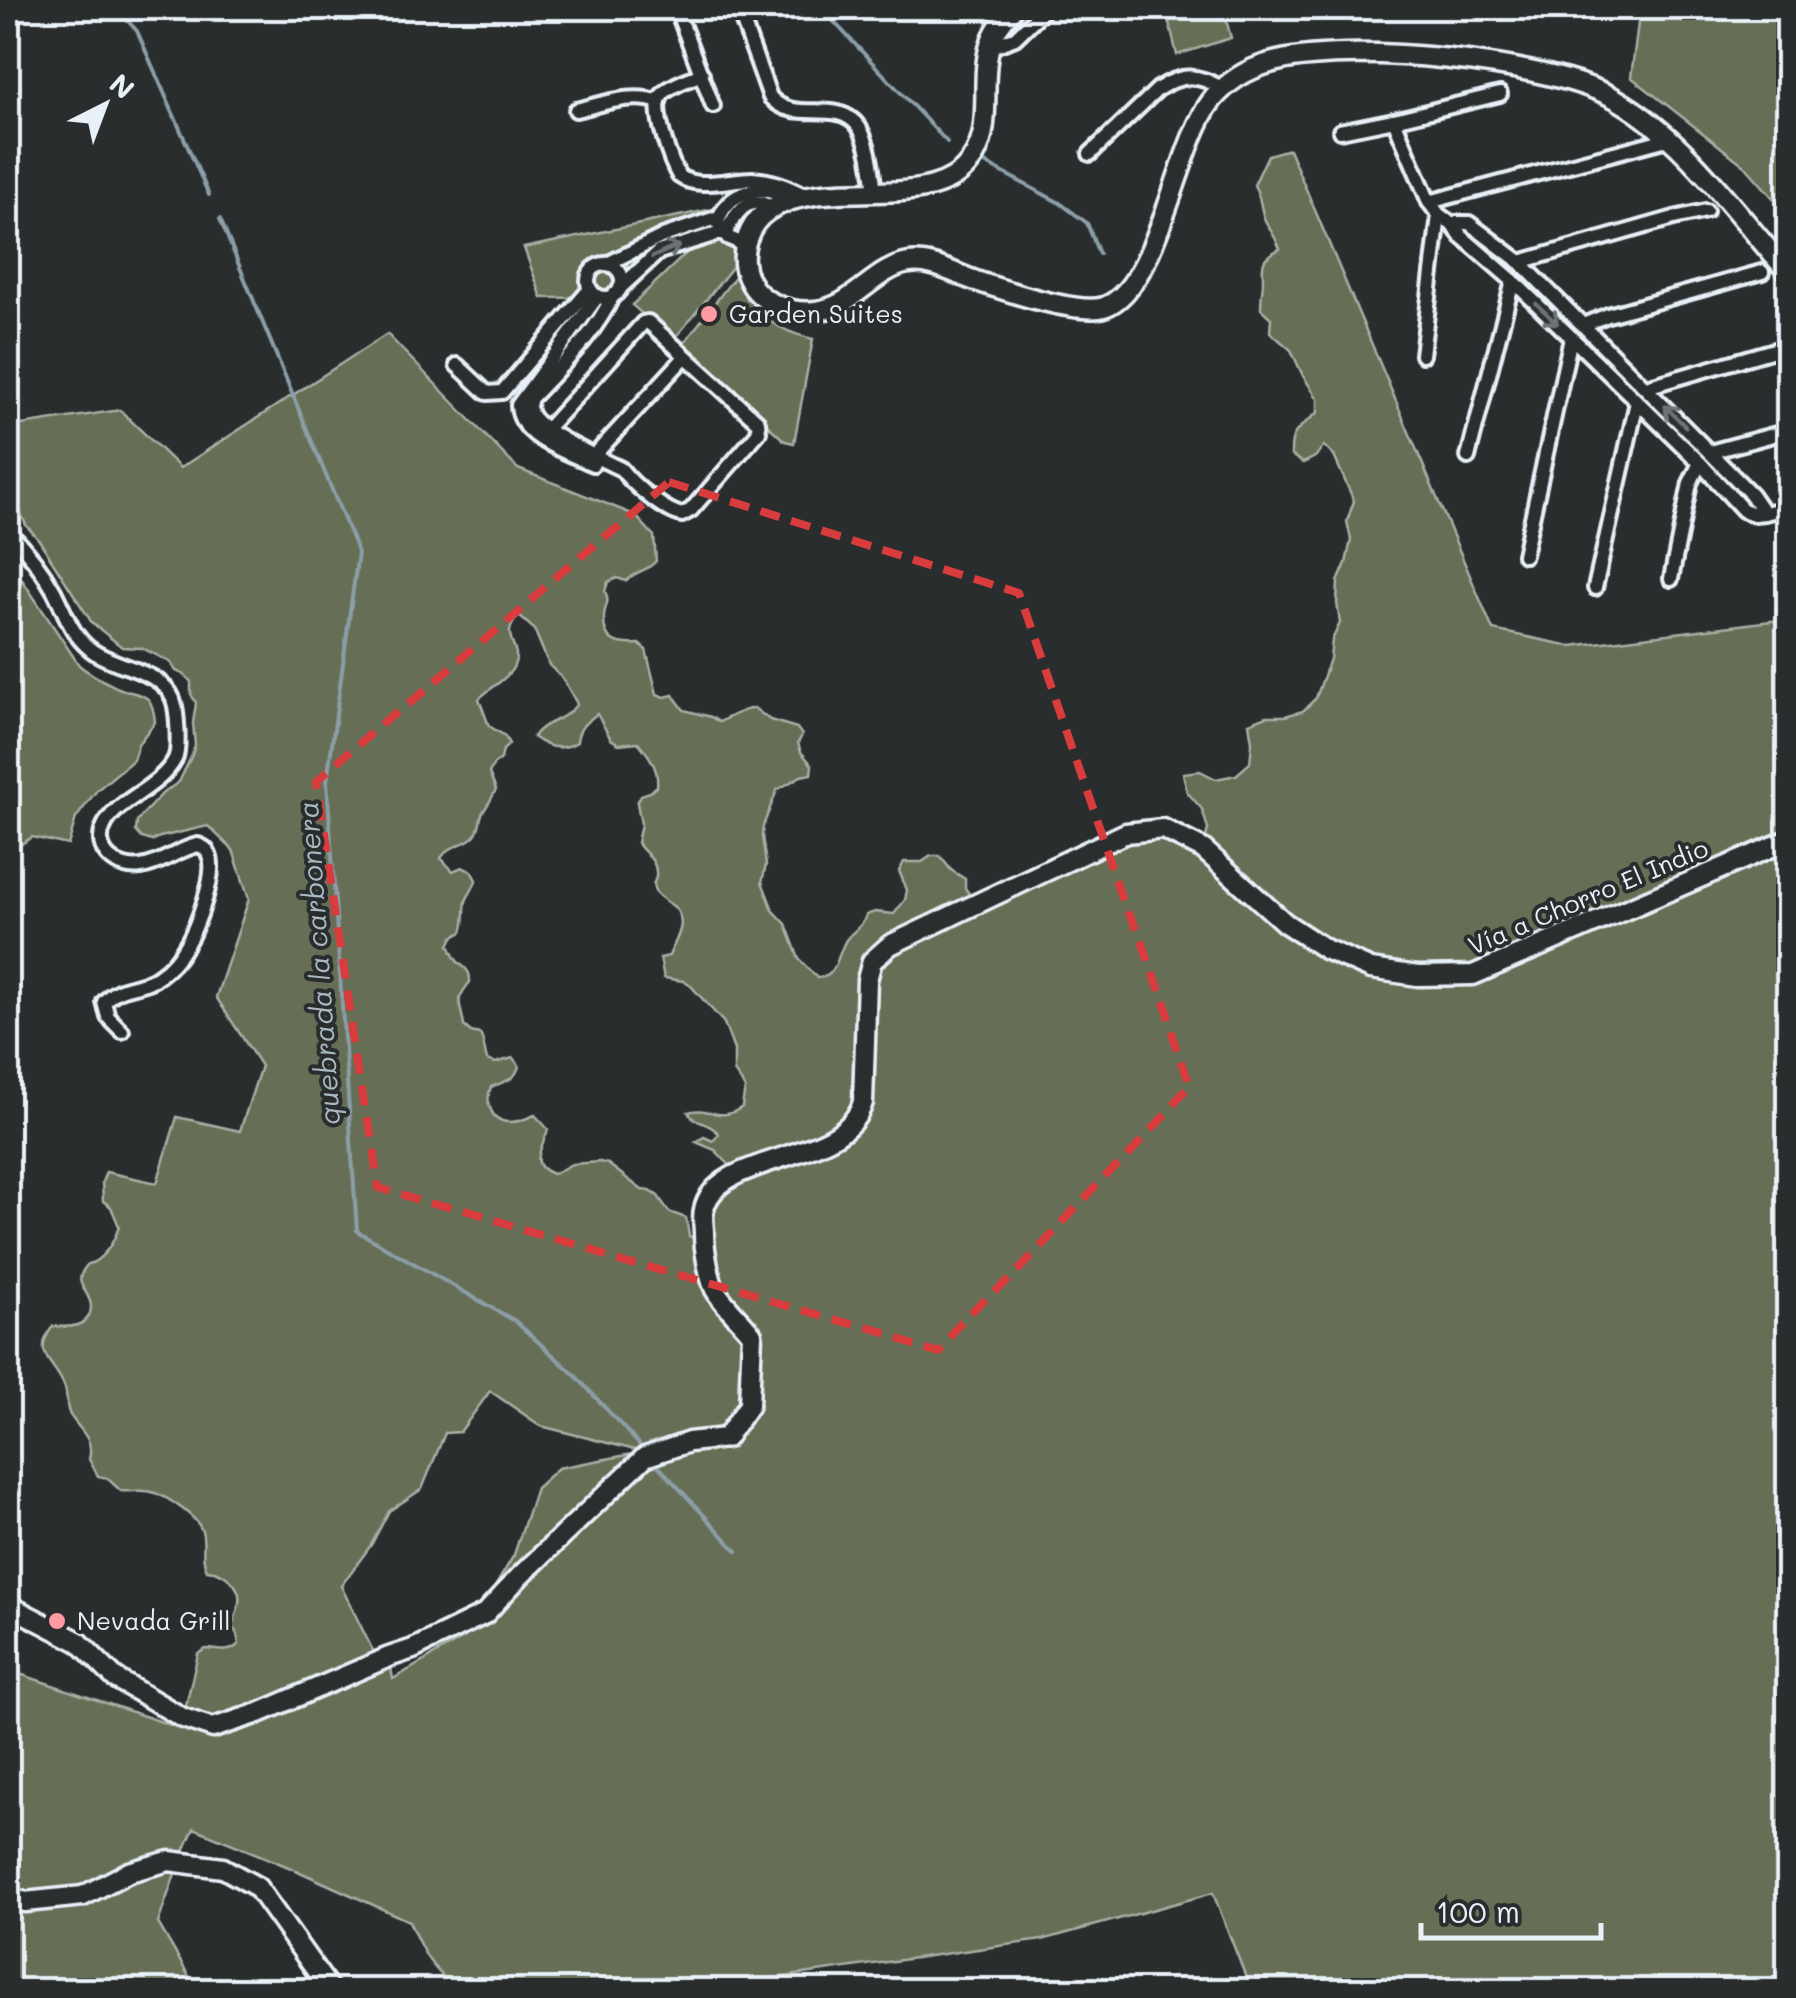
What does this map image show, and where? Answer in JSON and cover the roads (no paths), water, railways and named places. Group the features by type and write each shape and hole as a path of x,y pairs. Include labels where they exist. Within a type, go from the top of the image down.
{"street":[{"path":"676,8 713,106"},
{"path":"738,8 774,102 787,110 836,112 852,120 860,128 870,158 875,190"},
{"path":"1013,8 988,48 982,136 974,157 960,173 919,189 806,196 780,204 760,216 750,228 745,245 748,281 762,296 780,308 795,311 838,306 892,269 910,263 931,264 978,282 1070,307 1110,305 1132,283 1157,234 1202,116 1223,89 1249,70 1306,56 1391,55 1467,62 1574,81 1613,97 1671,138 1788,272"},
{"path":"988,48 1015,38 1046,8"},
{"path":"702,74 665,92 659,102 659,115 676,172 694,184 754,179 779,182 806,196"},
{"path":"1090,154 1158,88 1171,81 1198,77 1223,89"},
{"path":"1340,131 1500,94"},
{"path":"576,110 634,97 659,102"},
{"path":"1394,120 1430,202 1445,219 1637,402 1705,458"},
{"path":"1430,202 1671,138"},
{"path":"745,245 724,233 718,224 720,214 743,194 778,192 780,204"},
{"path":"543,434 648,322 758,422 760,432 691,510 682,516 666,510 627,477 618,477 591,459 528,429 518,417 518,405 523,395 602,315 617,292 659,252 724,233 753,202 780,204"},
{"path":"1520,262 1706,211"},
{"path":"568,349 594,293 590,274 596,266 663,236 719,218"},
{"path":"1445,219 1469,222 1520,262 1646,387 1743,510 1754,514 1788,508"},
{"path":"1422,355 1445,219"},
{"path":"607,264 620,272 617,292"},
{"path":"1583,324 1762,272"},
{"path":"1468,457 1512,281"},
{"path":"457,365 487,393 502,392 594,293 617,292"},
{"path":"1524,555 1571,338"},
{"path":"1646,387 1788,346"},
{"path":"591,459 685,356"},
{"path":"1595,588 1637,402"},
{"path":"1671,579 1690,482 1705,458 1788,431"},
{"path":"8,531 32,557 73,630 90,649 157,680 173,696 178,752 155,784 105,823 101,839 106,854 119,864 143,867 198,845 205,848 212,863 193,934 181,954 158,977 119,989 104,1002 108,1017 122,1030"},
{"name":"Vía a Chorro El Indio","path":"8,1606 79,1642 116,1678 183,1718 213,1728 413,1649 485,1614 645,1456 689,1442 726,1438 749,1404 752,1334 714,1290 704,1243 704,1208 715,1188 736,1172 824,1142 859,1116 863,1102 866,980 872,960 890,945 1126,833 1163,829 1203,849 1285,923 1325,949 1371,969 1418,976 1472,975 1788,840"},
{"path":"8,1896 25,1902 83,1896 129,1872 169,1861 223,1868 257,1887 330,1990"}],"waterway":[{"name":"quebrada la carbonera","path":"116,8 137,31 209,195"},
{"path":"821,8 947,142"},
{"path":"981,161 1060,203 1087,223 1099,254"},
{"name":"quebrada la carbonera","path":"220,219 358,553 327,781 357,1231 515,1321 575,1375 646,1452"},
{"name":"quebrada la carbonera","path":"652,1459 737,1551"}],"place":[{"name":"Garden Suites","path":"709,314"},
{"name":"Nevada Grill","path":"57,1621"}]}
